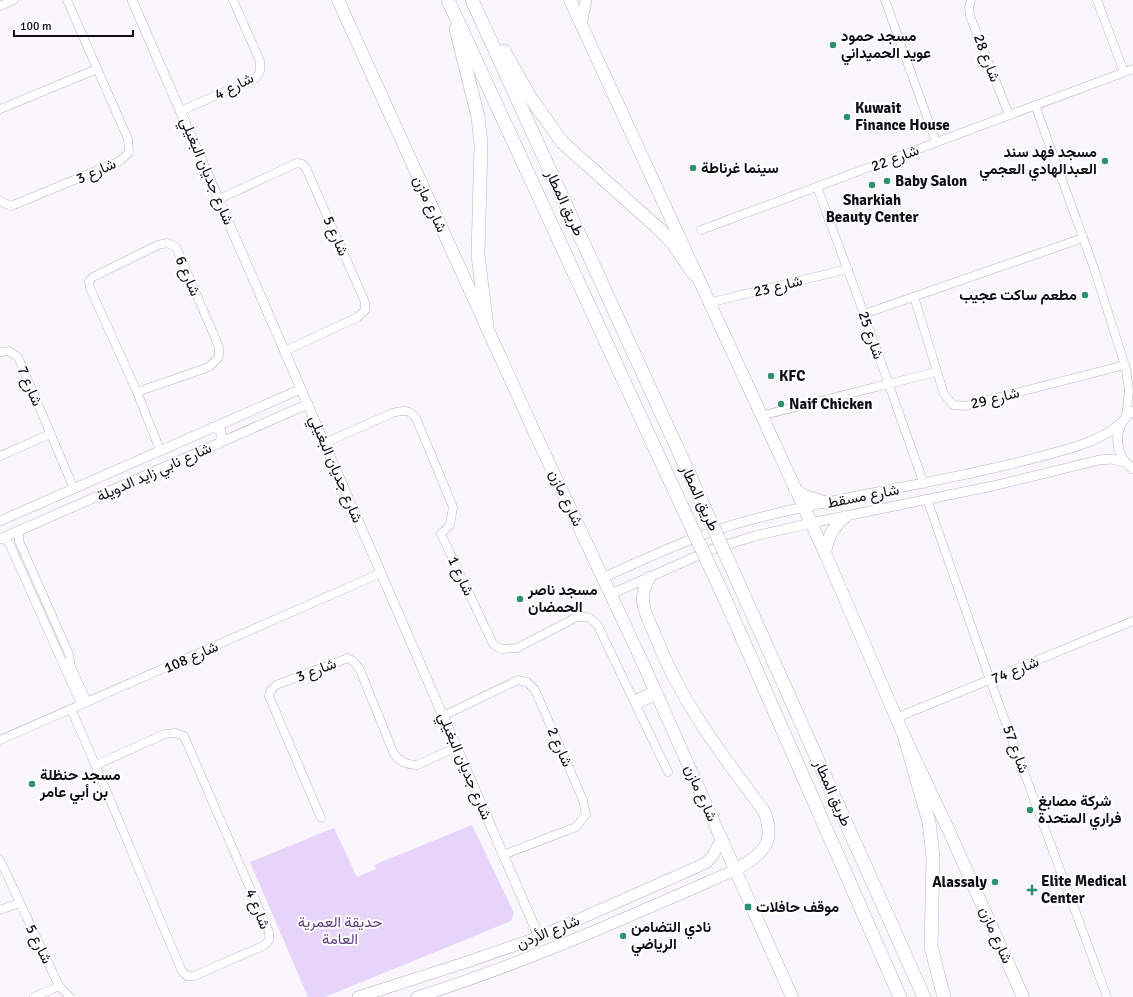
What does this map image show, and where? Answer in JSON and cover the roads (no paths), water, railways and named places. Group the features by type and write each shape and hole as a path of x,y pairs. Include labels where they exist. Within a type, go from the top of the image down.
{"highway":[{"name":"طريق المطار","path":"472,0 685,465 924,997"},
{"path":"475,0 530,97 553,130 573,152 617,189 672,242 694,274"},
{"path":"449,3 478,117 481,144 478,255 487,328"},
{"name":"طريق المطار","path":"449,3 725,599 900,997"},
{"path":"905,738 929,822 933,857 931,947 944,997"},
{"path":"887,969 895,997"}],"main road":[{"name":"شارع مازن","path":"338,0 487,328 604,577 792,997"},
{"name":"شارع مازن","path":"570,0 694,274 825,553 896,718 950,831 1023,997"},
{"path":"582,25 586,0"},
{"path":"795,490 805,496 827,503"},
{"path":"825,553 827,539 834,527 845,517"},
{"path":"649,578 642,600 645,611 669,669 708,736 764,811 769,824 769,836 766,846 756,859 735,870"},
{"name":"شارع الأردن","path":"358,997 464,964 539,937 706,863 713,855 721,840"},
{"name":"شارع الأردن","path":"417,997 468,981 616,922 735,870"},
{"path":"608,906 617,914 616,922"},
{"path":"464,964 462,974 468,981"}],"street":[{"path":"0,6 14,0"},
{"name":"شارع 3","path":"0,201 11,206 118,162 128,153 128,140 67,0"},
{"name":"شارع جديان البغيلي","path":"132,0 539,937"},
{"name":"شارع 4","path":"180,111 256,78 260,70 260,61 233,0"},
{"path":"885,0 936,142"},
{"name":"شارع 28","path":"971,0 969,7 970,16 1009,115"},
{"path":"1097,0 1124,72"},
{"path":"0,109 97,69"},
{"name":"شارع 22","path":"701,230 1133,69"},
{"path":"1035,105 1094,268 1126,367 1133,380"},
{"name":"شارع 5","path":"219,199 297,163 302,164 306,168 365,302 366,310 358,317 285,351"},
{"name":"شارع 25","path":"816,187 848,269 924,484"},
{"path":"864,314 1083,238"},
{"name":"شارع 6","path":"137,392 209,367 218,357 219,347 176,247 167,243 158,245 93,276 88,281 137,392 160,450"},
{"name":"شارع 23","path":"708,303 848,269"},
{"name":"شارع 29","path":"914,297 936,372 944,394 953,405 965,406 1126,367"},
{"name":"شارع 7","path":"0,352 9,351 18,357 74,488"},
{"path":"1126,367 1129,391 1127,417 1118,432 1118,445 1124,462 1133,469"},
{"path":"760,416 889,385 936,372"},
{"name":"شارع نابي زايد الدويلة","path":"0,521 301,389"},
{"name":"شارع نابي زايد الدويلة","path":"2,538 308,404"},
{"name":"شارع 1","path":"325,443 392,413 403,410 411,412 416,418 453,507 450,525 441,534 493,644 501,649 517,648 577,617 588,617 597,624 668,772"},
{"name":"شارع مسقط","path":"604,577 707,533 750,520 994,469 1095,440 1113,430 1127,417"},
{"path":"232,419 232,426 239,434"},
{"path":"213,427 221,431 221,440 218,444"},
{"path":"0,456 50,434"},
{"name":"شارع مسقط","path":"611,594 713,549 755,536 811,523 993,486 1099,460 1111,459 1124,462"},
{"path":"993,486 990,477 994,469"},
{"path":"968,474 975,480 975,485 970,490"},
{"name":"شارع 57","path":"927,499 990,680 1107,997"},
{"path":"19,530 19,541 69,654 84,703"},
{"path":"2,538 10,545 59,658 84,703"},
{"path":"21,570 30,566"},
{"name":"شارع 108","path":"0,740 381,573"},
{"name":"شارع 74","path":"896,718 1133,621"},
{"path":"59,658 69,654"},
{"name":"شارع 3","path":"322,818 269,696 271,690 276,685 348,658 354,662 360,670 394,754 398,759 410,765 417,765 457,747"},
{"name":"شارع 2","path":"443,716 518,680 527,682 535,690 583,800 586,814 576,827 504,855"},
{"path":"635,703 656,692"},
{"name":"شارع 4","path":"71,709 96,765 140,875 182,971 187,976 194,976 265,946 269,940 269,932 184,736 176,733 165,734 96,765"},
{"name":"شارع 5","path":"0,860 59,986 70,997"},
{"path":"0,910 19,902"},
{"path":"34,997 59,986"}],"place":[{"name":"مسجد حمود عويد الحميداني","path":"833,45"},
{"name":"Kuwait Finance House","path":"847,117"},
{"name":"مسجد فهد سند العبدالهادي العجمي","path":"1105,161"},
{"name":"سينما غرناطة","path":"693,168"},
{"name":"Baby Salon","path":"887,181"},
{"name":"Sharkiah Beauty Center","path":"872,185"},
{"name":"مطعم ساكت عجيب","path":"1085,295"},
{"name":"KFC","path":"771,376"},
{"name":"Naif Chicken","path":"781,404"},
{"name":"مسجد ناصر الحمضان","path":"520,599"},
{"name":"مسجد حنظلة بن أبي عامر","path":"32,784"},
{"name":"شركة مصابغ فراري المتحدة","path":"1030,810"},
{"name":"Alassaly","path":"995,882"},
{"name":"Elite Medical Center","path":"1032,890"},
{"name":"موقف حافلات","path":"748,907"},
{"name":"نادي التضامن الرياضي","path":"623,936"}],"park label":[{"name":"حديقة العمرية العامة","path":"340,930"}]}
